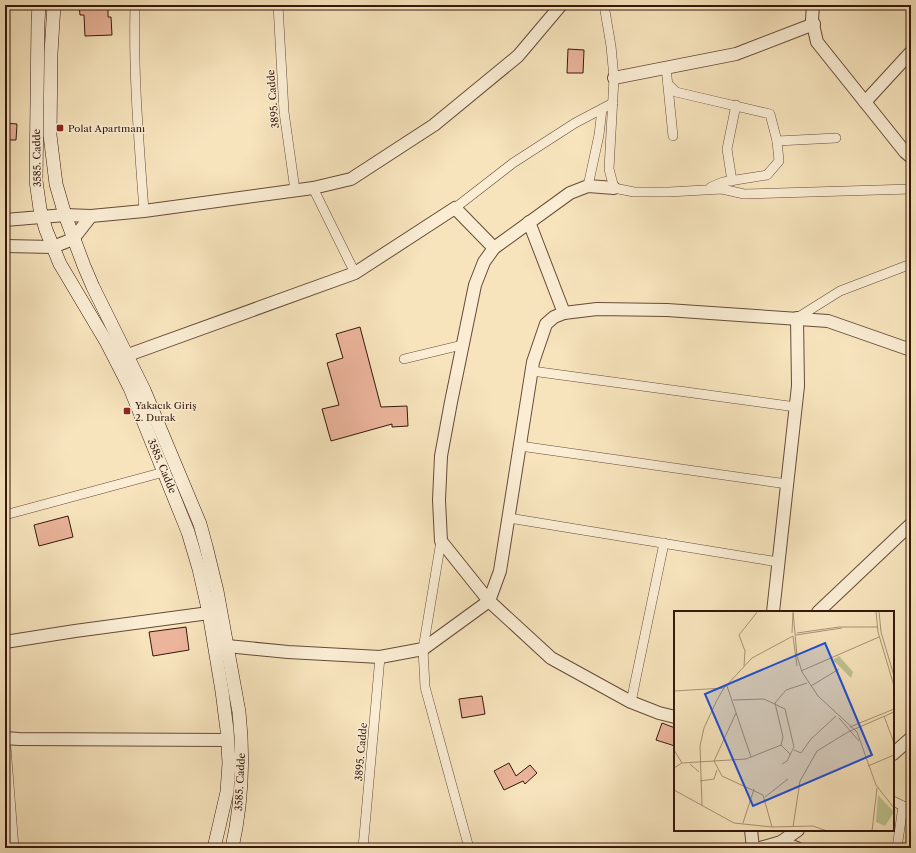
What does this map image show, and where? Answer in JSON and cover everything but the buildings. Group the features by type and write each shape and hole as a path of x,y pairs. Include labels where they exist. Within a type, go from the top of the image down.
{"main road":[{"name":"3585. Cadde","path":"39,5 36,181 43,218 53,246 68,277 97,324 130,388 188,532 210,613 222,691 228,740 229,763 227,792 214,848"},
{"name":"3585. Cadde","path":"54,5 51,53 50,135 56,184 73,239 93,287 144,390 200,524 214,579 239,712 242,757 240,807 232,848"}],"street":[{"path":"135,5 134,42 144,211"},
{"name":"3895. Cadde","path":"278,5 284,112 295,190"},
{"path":"5,220 65,215 91,216 144,211 313,188 351,179 434,125 518,56 561,5"},
{"path":"604,5 611,46 614,78 609,169 614,188"},
{"path":"813,5 817,42 905,152 911,157"},
{"path":"614,78 736,54 814,24"},
{"path":"865,102 911,52"},
{"path":"666,67 673,136"},
{"path":"668,84 676,92 770,114 777,141 779,161 767,175 723,182 702,190"},
{"path":"128,355 355,273 455,208 513,163 576,123 613,103"},
{"path":"732,180 727,149 736,106"},
{"path":"588,186 599,135 602,109"},
{"path":"777,141 836,138"},
{"path":"469,848 425,687 423,649 441,541 441,456 475,285 484,262 494,248 529,222 570,193 588,186 614,188 634,192 722,189 744,194 911,189"},
{"path":"313,188 355,273"},
{"path":"455,208 494,248"},
{"path":"5,246 53,246 73,239 91,216"},
{"path":"529,222 564,313"},
{"path":"797,318 840,291 911,264"},
{"path":"227,646 288,652 380,657 423,649 489,601 500,571 533,362 546,324 554,317 564,313 597,309 660,310 797,318 828,321 911,350"},
{"path":"773,611 798,386 797,318"},
{"path":"404,359 462,345"},
{"path":"532,371 796,407"},
{"path":"520,446 787,484"},
{"path":"5,515 164,472"},
{"path":"509,518 778,562"},
{"path":"819,611 911,524"},
{"path":"441,541 489,601 551,658 631,702 659,713 674,717"},
{"path":"631,702 664,543"},
{"path":"5,642 210,613"},
{"name":"3895. Cadde","path":"363,848 380,657"},
{"path":"14,848 5,737 19,740 228,740"},
{"path":"894,753 911,738"},
{"path":"894,802 907,808 897,848"},
{"path":"751,831 753,848"},
{"path":"760,848 781,842 797,831"},
{"path":"781,842 797,848"}],"place":[{"name":"Polat Apartmanı","path":"60,128"},
{"name":"Yakacık Giriş 2. Durak","path":"127,411"}]}
